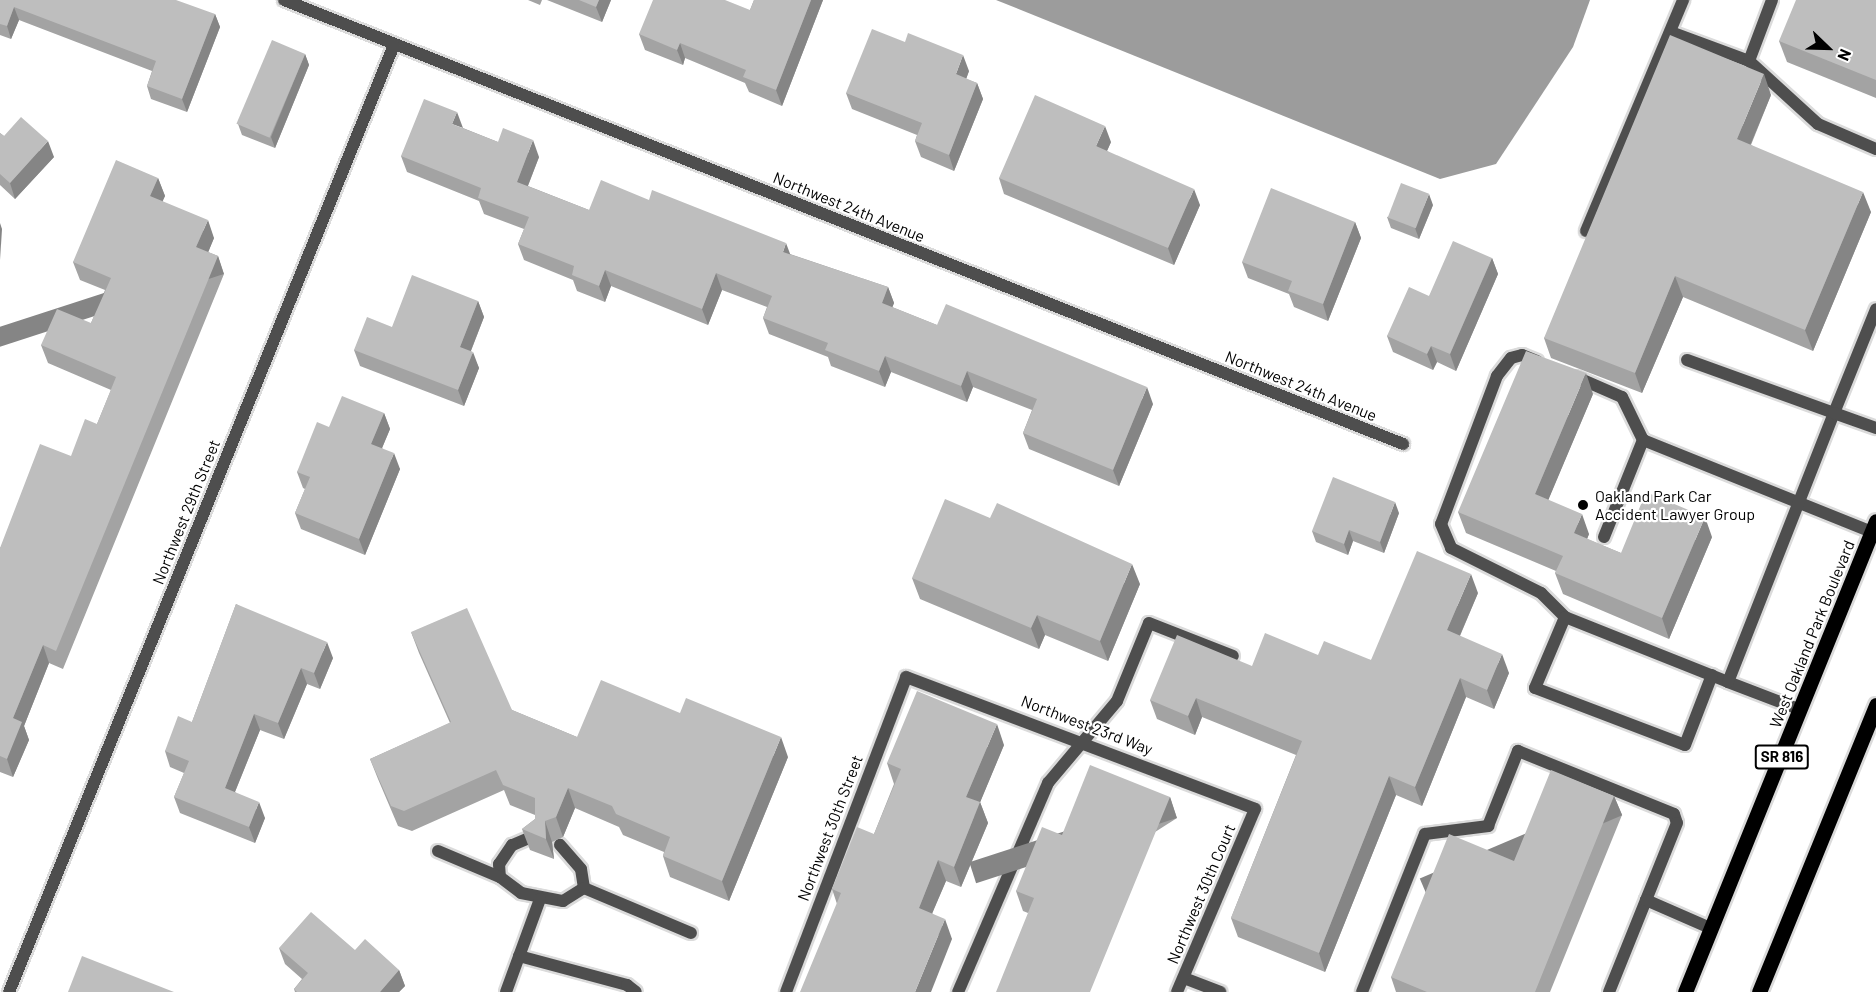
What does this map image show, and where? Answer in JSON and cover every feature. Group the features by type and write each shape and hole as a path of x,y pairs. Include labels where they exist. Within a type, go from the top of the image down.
{"main road":[{"name":"West Oakland Park Boulevard","path":"1685,992 1874,527"},
{"path":"1760,992 1874,716"}],"street":[{"name":"Northwest 24th Avenue","path":"284,0 1403,444"},
{"path":"1586,231 1683,0"},
{"path":"1749,61 1772,0"},
{"path":"1671,32 1749,61 1818,124 1876,149"},
{"name":"Northwest 29th Street","path":"9,992 394,45"},
{"path":"1728,682 1876,309"},
{"path":"1801,710 1565,616 1541,593 1451,548 1441,524 1497,376 1511,358 1522,355 1622,397 1643,440 1798,504 1874,527"},
{"path":"1687,360 1876,428"},
{"path":"1604,537 1643,440"},
{"path":"1565,616 1535,688 1685,746 1712,675"},
{"path":"958,992 1048,783 1081,739 1117,701 1149,623 1233,656"},
{"name":"Northwest 23rd Way","path":"906,677 1081,739 1255,808"},
{"name":"Northwest 30th Street","path":"786,992 906,677"},
{"path":"1362,992 1425,834 1488,826 1518,751 1674,814 1677,823 1609,992"},
{"name":"Northwest 30th Court","path":"1178,992 1255,808"},
{"path":"500,877 504,853 536,835"},
{"path":"560,845 581,869 584,888"},
{"path":"438,851 500,877 540,899 563,901 584,888"},
{"path":"584,888 691,933"},
{"path":"506,992 540,899"},
{"path":"1646,900 1710,928"},
{"path":"519,956 627,985 636,992"},
{"path":"1184,978 1220,992"}],"shaded area":[{"path":"996,0 1590,0 1573,47 1496,164 1440,179"}],"building":[{"path":"0,0 176,0 215,14 182,99 147,86 156,61 14,7 7,26 0,24"},
{"path":"579,0 599,0 596,7"},
{"path":"653,0 725,0 750,10 754,0 811,0 776,90 743,77 746,70 680,43 677,50 639,34"},
{"path":"1796,0 1876,0 1876,80 1779,41"},
{"path":"872,29 905,42 908,33 963,55 956,74 977,83 949,155 915,141 922,123 846,93"},
{"path":"1670,35 1764,74 1737,139 1863,192 1805,330 1675,276 1635,373 1544,338"},
{"path":"272,40 305,54 270,138 236,124"},
{"path":"1035,95 1105,126 1096,146 1194,189 1168,248 999,178"},
{"path":"424,99 457,112 452,124 498,142 503,128 533,140 517,182 589,210 601,180 649,200 652,190 786,243 783,252 888,287 882,303 937,325 946,304 1147,387 1113,470 1023,433 1037,399 967,371 961,386 885,356 879,371 825,350 828,343 763,318 772,296 716,273 702,309 605,270 599,286 572,275 574,266 518,244 529,217 478,198 481,188 401,156"},
{"path":"21,117 48,141 10,183 0,174 0,133 4,136"},
{"path":"116,160 158,178 150,196 208,220 196,247 218,256 56,651 43,645 13,718 22,722 7,759 0,756 0,548 40,444 71,456 85,419 97,424 116,377 41,345 57,309 91,323 111,278 73,262"},
{"path":"1401,183 1429,194 1416,228 1388,218"},
{"path":"1271,188 1355,222 1323,304 1288,291 1292,281 1242,262"},
{"path":"1453,241 1492,258 1450,354 1431,346 1427,354 1387,336 1409,287 1429,296"},
{"path":"412,275 478,301 460,347 473,352 458,390 354,350 367,317 392,327"},
{"path":"1526,351 1586,373 1535,494 1582,514 1574,533 1621,553 1646,492 1705,517 1662,618 1555,573 1563,556 1458,512"},
{"path":"342,396 384,413 371,444 394,453 359,539 295,513 310,477 297,472 317,422 329,427"},
{"path":"1333,477 1395,502 1380,542 1349,530 1344,544 1312,531"},
{"path":"945,499 990,518 997,503 1132,564 1100,641 1037,615 1031,628 912,578"},
{"path":"1417,551 1471,574 1447,630 1502,654 1487,690 1460,678 1415,787 1389,776 1319,953 1231,918 1302,741 1196,698 1188,716 1150,700 1177,635 1252,666 1265,633 1318,655 1324,641 1371,660"},
{"path":"236,604 327,642 314,673 301,668 278,723 254,714 225,788 259,802 249,827 174,797 189,761 165,751 178,716 192,722"},
{"path":"467,608 512,710 577,737 601,680 680,713 686,698 781,737 722,881 663,856 670,837 616,814 612,806 568,788 556,817 545,821 546,839 522,829 535,819 535,798 503,785 496,770 404,811 391,806 370,759 451,722 411,632"},
{"path":"917,691 997,724 966,797 980,802 954,867 938,860 919,908 945,919 915,992 800,992 841,893 832,889 857,827 874,834 901,769 887,763"},
{"path":"1090,765 1170,797 1090,992 996,992 1034,898 1016,891 1042,827 1062,835"},
{"path":"1551,770 1614,796 1535,992 1427,992 1391,977 1449,834 1514,861"},
{"path":"311,912 355,950 365,939 399,970 380,992 297,992 294,989 308,973 279,948"},
{"path":"82,956 174,992 68,992"}],"place":[{"name":"Oakland Park Car Accident Lawyer Group","path":"1583,505"}]}
